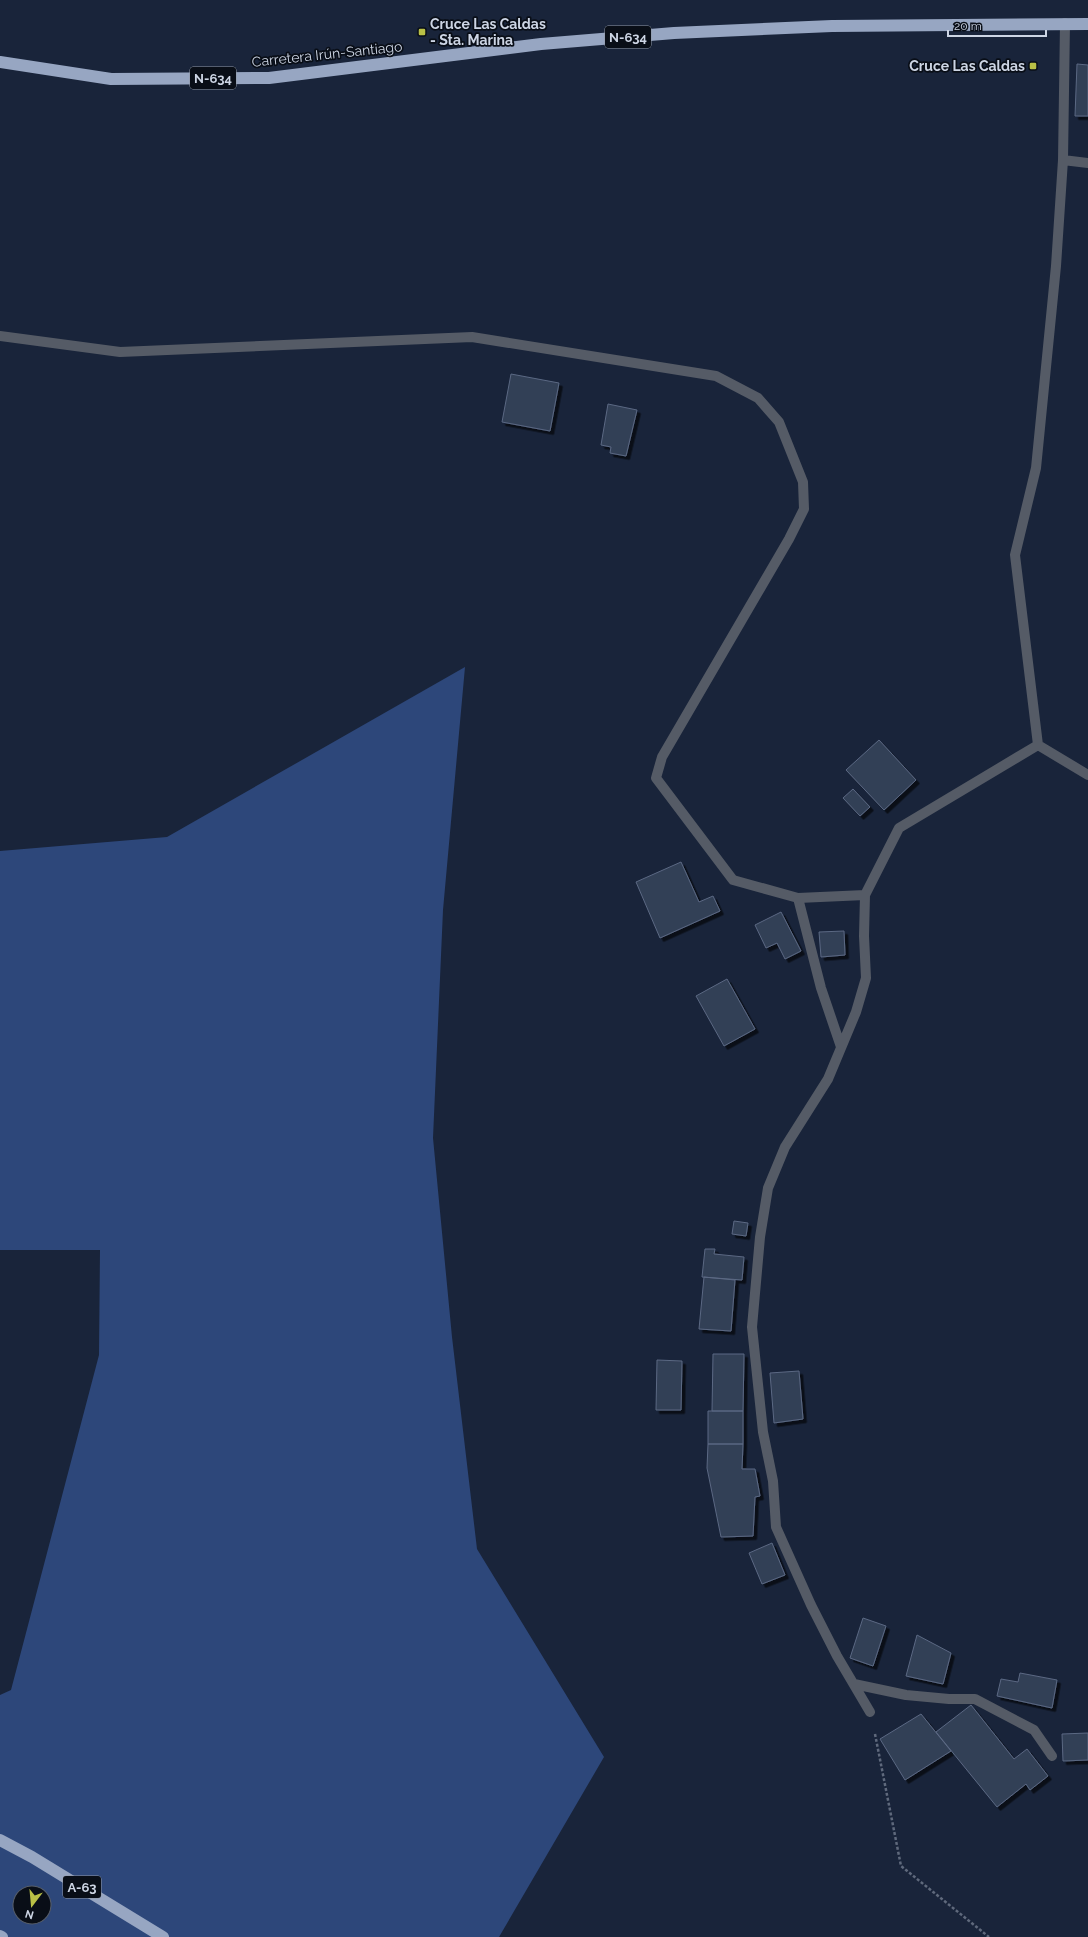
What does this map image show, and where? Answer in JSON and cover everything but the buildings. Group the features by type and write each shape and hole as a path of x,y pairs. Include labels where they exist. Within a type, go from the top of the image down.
{"highway":[{"name":"Carretera Irún-Santiago","path":"0,62 111,79 269,78 541,44 674,33 832,26 1088,24"},
{"name":"A-63","path":"0,1840 32,1856 164,1937"}],"street":[{"path":"1038,744 1014,555 1036,468 1056,266 1063,160 1065,23"},
{"path":"1063,160 1088,163"},
{"path":"0,336 120,352 472,337 716,376 758,398 778,422 787,442 803,482 804,509 789,539 662,757 656,778 733,880 798,898 865,895"},
{"path":"1038,744 1088,775"},
{"path":"870,1712 811,1605 776,1527 773,1481 763,1432 752,1327 760,1237 768,1188 785,1147 828,1079 856,1012 866,978 864,936 865,895 899,828 1038,744"},
{"path":"798,898 821,988 841,1047"},
{"path":"854,1684 906,1695 949,1699 975,1699 1034,1730 1052,1756"}],"path":[{"path":"870,1712 901,1866 989,1937"}],"shaded area":[{"path":"465,667 443,910 433,1138 452,1337 477,1549 604,1757 499,1937 0,1937 0,1695 11,1690 99,1355 100,1250 0,1250 0,851 167,837"}],"place":[{"name":"Cruce Las Caldas - Sta. Marina","path":"422,32"},
{"name":"Cruce Las Caldas","path":"1033,66"}]}
